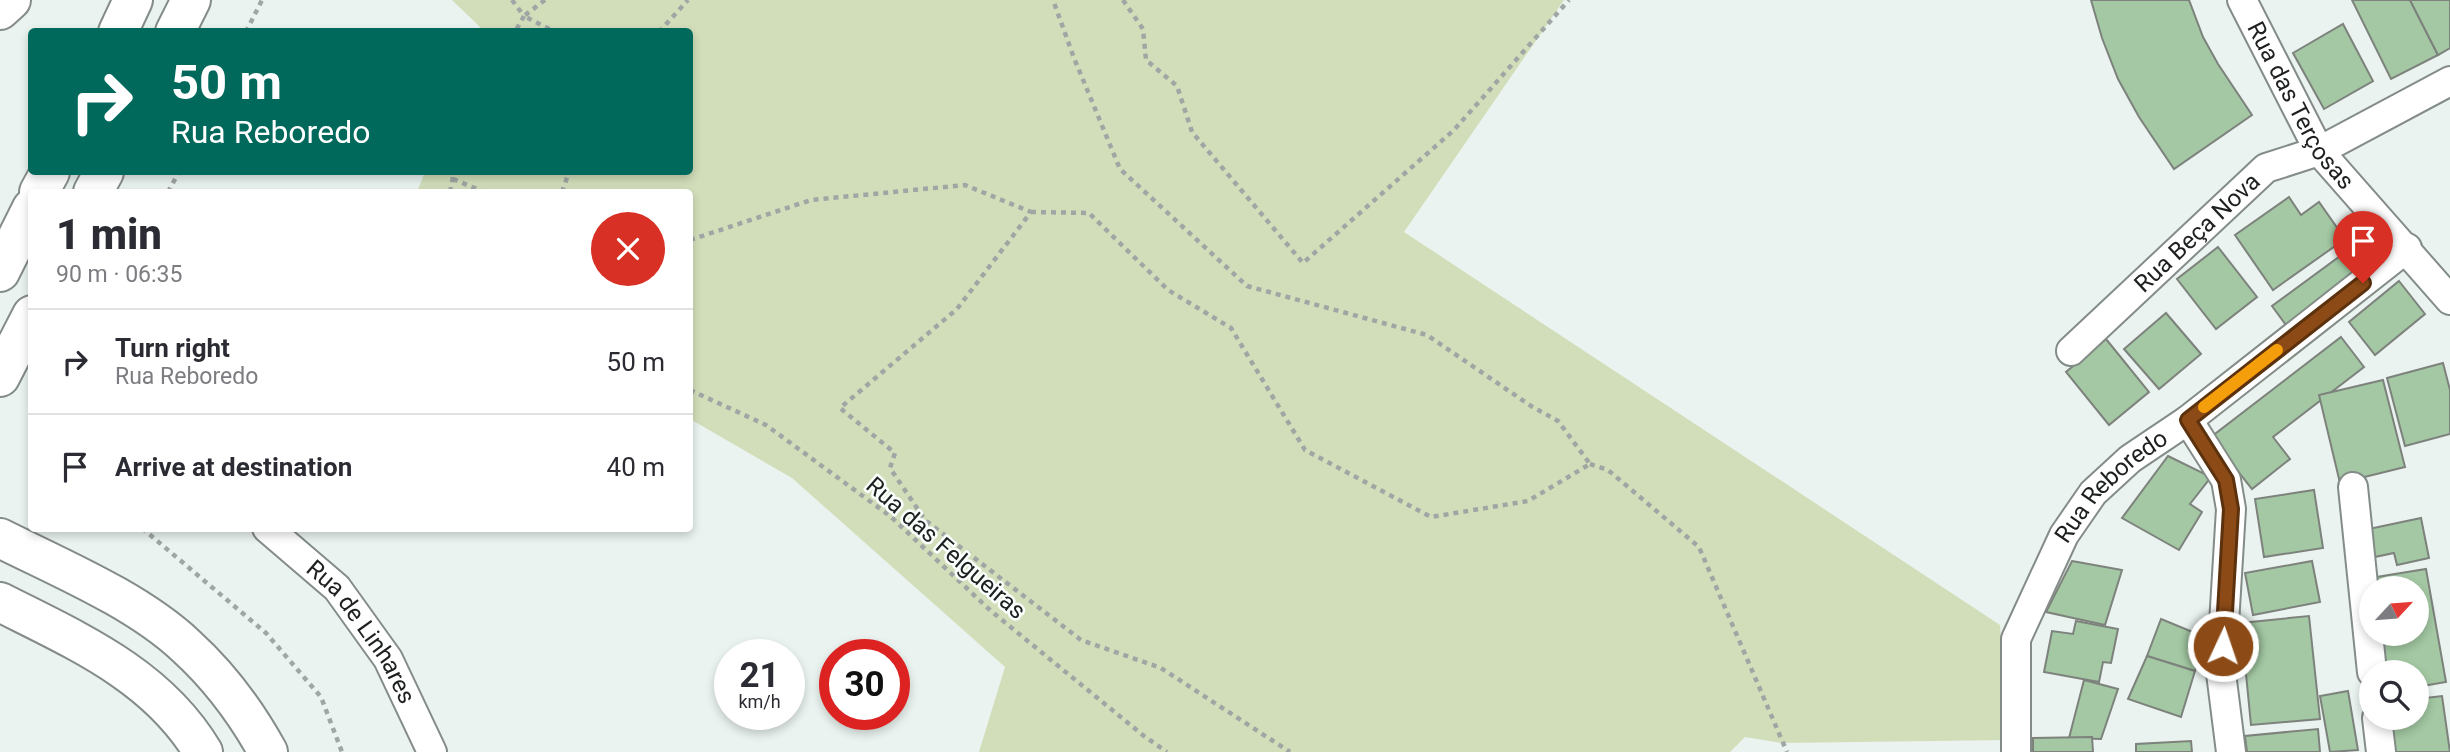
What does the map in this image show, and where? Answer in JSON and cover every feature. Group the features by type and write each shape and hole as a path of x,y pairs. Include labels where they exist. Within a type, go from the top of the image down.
{"highway":[{"path":"0,10 11,0"},
{"path":"120,28 133,0"},
{"path":"177,28 191,0"},
{"path":"0,272 28,216"},
{"path":"0,377 28,323"},
{"path":"0,538 92,584 150,618 177,638 230,692 268,752"},
{"path":"0,602 93,649 124,668 177,714 203,752"}],"street":[{"name":"Rua das Terçosas","path":"2242,0 2319,151 2450,300"},
{"name":"Rua Beça Nova","path":"2071,351 2266,168 2319,151 2450,81"},
{"name":"Rua Reboredo","path":"2016,752 2016,639 2064,535 2093,493 2130,459 2188,420 2407,248"},
{"path":"2188,420 2226,480 2231,509 2221,673 2231,752"},
{"path":"2353,486 2371,660"},
{"name":"Rua de Linhares","path":"272,532 337,588 388,659 432,752"},
{"path":"2378,730 2381,752"}],"path":[{"path":"248,28 262,0"},
{"path":"512,0 524,16 547,28"},
{"path":"517,28 524,16 545,0"},
{"path":"663,28 688,0"},
{"path":"1053,0 1120,169 1247,286 1427,335 1531,406 1558,421 1590,464 1608,470 1699,547 1787,752"},
{"path":"1123,0 1143,29 1146,60 1177,86 1192,132 1303,263 1454,130 1570,0"},
{"path":"451,189 454,175"},
{"path":"453,179 477,189"},
{"path":"693,239 811,200 965,185 1031,212 1089,213 1168,290 1231,328 1305,450 1431,517 1528,501 1590,464"},
{"path":"1031,212 957,309 840,408 895,453 890,468 925,520 1070,632 1081,640 1161,668 1290,752"},
{"name":"Rua das Felgueiras","path":"693,391 766,425 890,516 991,611 1167,752"},
{"path":"147,532 266,633 321,697 342,752"}],"green space":[{"path":"452,0 1564,0 1404,232 2000,625 2008,740 1782,743 1745,737 1730,752 979,752 1005,667 792,478 693,421 693,189 418,189 424,175 693,175 693,28 480,27"}],"building":[{"path":"2091,0 2189,0 2203,37 2252,115 2174,169 2139,117 2118,79"},
{"path":"2352,0 2410,0 2438,55 2391,79"},
{"path":"2410,0 2450,0 2450,48 2438,55"},
{"path":"2343,24 2373,81 2324,109 2293,53"},
{"path":"2289,197 2301,215 2319,202 2345,239 2273,290 2235,235"},
{"path":"2370,234 2384,253 2286,325 2272,306"},
{"path":"2218,247 2257,297 2216,329 2177,279"},
{"path":"2399,281 2425,314 2375,355 2349,322"},
{"path":"2166,313 2201,354 2159,389 2124,349"},
{"path":"2341,337 2364,367 2273,437 2290,459 2252,489 2211,437"},
{"path":"2106,339 2149,392 2109,425 2066,372"},
{"path":"2443,363 2450,390 2450,434 2405,446 2387,378"},
{"path":"2383,380 2405,467 2340,483 2319,395"},
{"path":"2168,456 2211,477 2190,504 2202,512 2179,550 2122,518"},
{"path":"2314,490 2323,548 2264,557 2255,499"},
{"path":"2421,518 2429,558 2397,565 2394,553 2370,558 2364,530"},
{"path":"2072,561 2122,570 2105,625 2046,612"},
{"path":"2312,561 2320,602 2253,615 2245,573"},
{"path":"2426,569 2427,576 2382,576"},
{"path":"2429,586 2446,682 2429,685 2429,660 2385,660 2382,646 2429,646"},
{"path":"2309,616 2320,719 2251,725 2241,623"},
{"path":"2161,619 2205,637 2195,671 2147,656"},
{"path":"2076,621 2118,629 2111,663 2103,662 2099,682 2044,672 2052,631 2073,634"},
{"path":"2147,656 2195,671 2181,717 2128,699"},
{"path":"2084,680 2118,689 2101,739 2069,738"},
{"path":"2348,691 2358,750 2330,752 2320,696"},
{"path":"2442,696 2450,752 2390,752 2387,730 2429,730 2429,698"},
{"path":"2318,729 2320,752 2247,752 2245,736"},
{"path":"2092,737 2093,752 2033,752 2033,738"},
{"path":"2191,741 2192,752 2136,752 2136,744"}],"slow traffic":[{"path":"2204,407 2277,350"}],"route":[{"path":"2223,646 2231,509 2226,480 2188,420 2363,283"}]}
